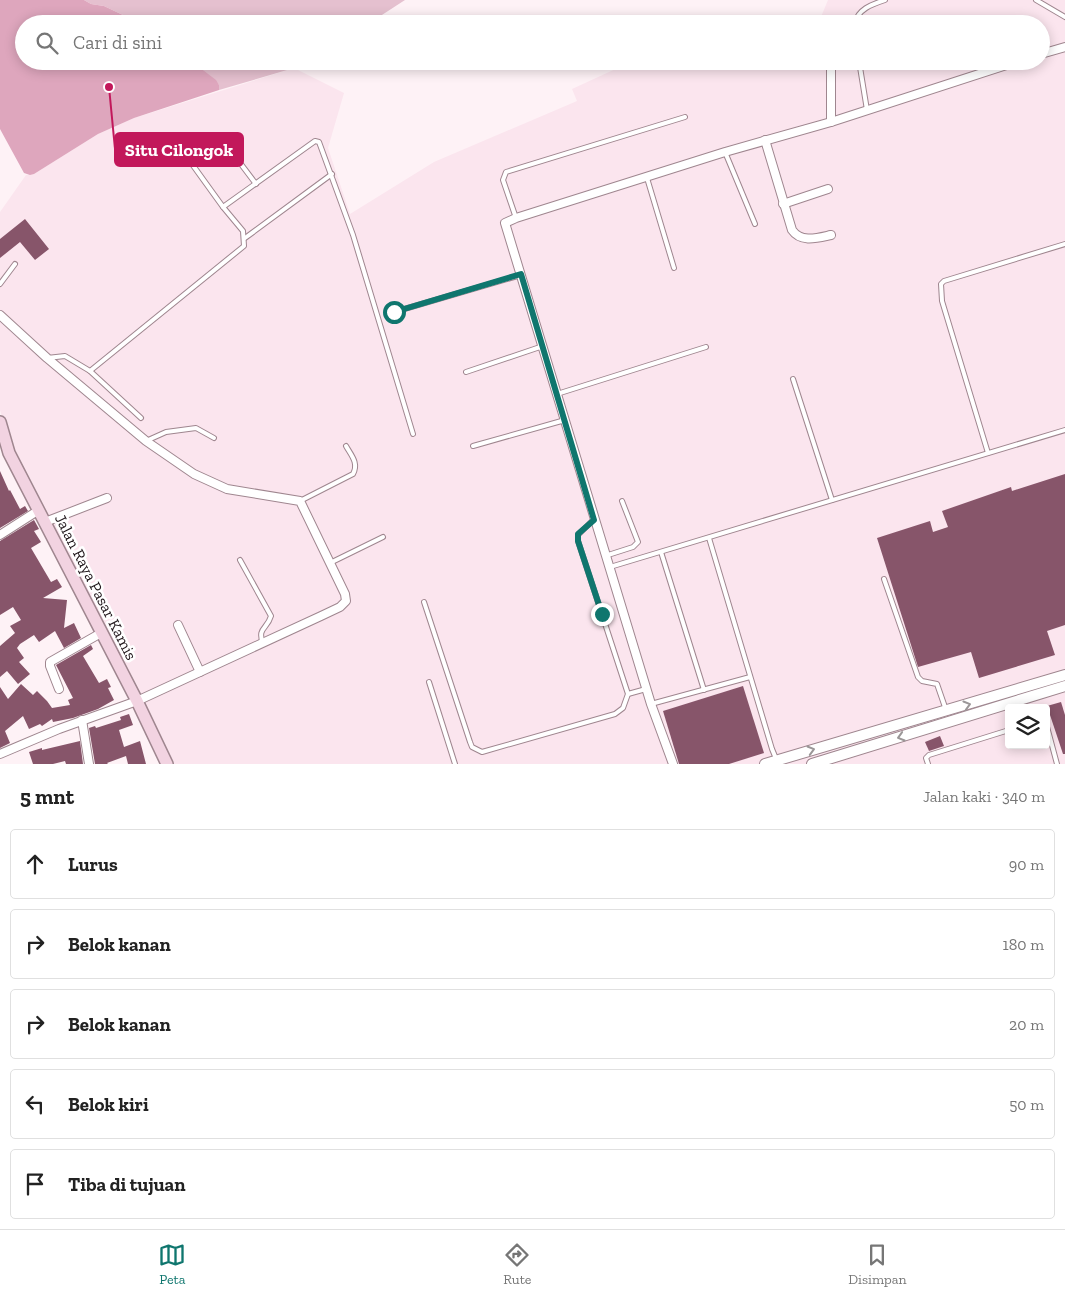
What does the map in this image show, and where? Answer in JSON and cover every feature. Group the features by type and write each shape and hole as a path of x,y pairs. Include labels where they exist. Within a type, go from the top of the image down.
{"main road":[{"name":"Jalan Raya Pasar Kamis","path":"0,422 5,454 45,522 168,764"}],"street":[{"path":"1050,51 1065,47"},
{"path":"831,70 831,122"},
{"path":"673,764 646,689 521,274 504,226 506,222 516,218 725,152 831,122 991,70"},
{"path":"765,140 792,230 800,238 812,239 831,235"},
{"path":"783,204 828,189"},
{"path":"0,315 47,358 146,441 194,474 227,489 300,501 345,594 346,601 344,604 321,616 263,644 137,701 29,740 0,754"},
{"path":"45,522 107,498"},
{"path":"0,535 38,510"},
{"path":"178,625 200,672"},
{"path":"59,689 50,662 101,633"},
{"path":"812,764 950,722 1036,690 1065,675"},
{"path":"765,764 946,711 1036,690 1065,686"},
{"path":"82,720 89,764"},
{"path":"850,739 853,752"}],"lane":[{"path":"859,15 874,3 885,0"},
{"path":"1036,0 1065,17"},
{"path":"860,70 867,110"},
{"path":"516,218 503,180 506,172 685,117"},
{"path":"223,207 317,141 321,144 353,235 413,434"},
{"path":"192,164 218,143 222,142 225,143 256,184"},
{"path":"90,371 244,246 243,231 178,146"},
{"path":"725,152 754,224"},
{"path":"244,238 332,174"},
{"path":"646,178 674,268"},
{"path":"988,453 942,301 941,284 944,281 1065,244"},
{"path":"0,284 15,264"},
{"path":"394,312 521,274"},
{"path":"466,372 543,346"},
{"path":"557,394 706,347"},
{"path":"47,358 65,356 90,371 141,418"},
{"path":"793,379 832,500"},
{"path":"473,446 564,420"},
{"path":"146,441 166,432 196,428 214,438"},
{"path":"609,568 1065,430"},
{"path":"300,501 353,474 356,463 346,446"},
{"path":"605,556 633,548 638,542 622,501"},
{"path":"424,602 470,742 476,750 482,752 615,714 623,708 628,694 578,541 578,534 594,520"},
{"path":"330,563 382,537"},
{"path":"708,538 776,760"},
{"path":"661,552 704,690"},
{"path":"240,560 271,616 270,622 262,629 260,635 263,644"},
{"path":"884,579 918,677 922,681 937,684 950,722"},
{"path":"651,704 750,677"},
{"path":"429,682 455,764"},
{"path":"628,694 646,689"},
{"path":"928,764 926,758 929,755 1005,731"},
{"path":"1050,738 1057,764"}],"shaded area":[{"path":"0,0 84,0 91,4 104,6 123,15 15,15 15,70 203,70 216,80 219,85 219,90 134,118 98,134 30,175 24,173 0,129"},
{"path":"84,0 405,0 382,15 123,15 104,6 91,4"},
{"path":"828,0 1065,0 1065,764 174,764 11,449 0,410 0,212 26,175 34,174 98,134 134,118 288,70 298,70 344,93 328,148 350,214 434,162 577,101 572,89 613,70 1050,70 1050,15 822,15"},
{"path":"202,70 287,70 219,90 219,85"}],"building":[{"path":"25,219 49,249 35,260 20,242 0,258 0,239"},
{"path":"0,471 20,509 25,506 28,511 0,528"},
{"path":"1065,474 1065,625 1047,631 1055,655 979,678 971,652 918,667 877,538 930,521 933,532 948,527 942,511 1011,487 1012,491"},
{"path":"34,520 39,529 34,531 41,542 31,548 51,582 57,579 62,587 43,598 67,600 64,628 74,623 81,638 64,648 55,631 39,642 34,635 20,644 17,648 24,658 19,662 30,674 18,684 7,671 0,677 0,646 15,633 10,626 21,620 13,607 0,615 0,541"},
{"path":"91,645 93,649 83,656 99,683 107,679 111,687 108,688 114,700 98,709 73,718 53,722 52,719 42,726 40,724 29,729 23,716 5,731 10,743 0,748 0,687 8,699 21,684 33,695 37,691 52,708 70,705 68,700 73,698 56,665"},
{"path":"743,686 764,753 729,764 679,764 663,711"},
{"path":"1061,702 1065,715 1065,754 1063,754 1050,715 1050,705"},
{"path":"129,714 133,725 119,730 124,747 140,741 146,764 128,764 126,756 108,764 95,764 89,728 95,726 96,728 121,720 120,717"},
{"path":"940,736 944,746 929,751 925,742"},
{"path":"80,741 83,764 66,764 65,761 53,764 33,764 29,752"}],"place":[{"name":"Situ Cilongok","path":"109,87"}],"route":[{"path":"394,312 521,274 594,520 578,534 578,541 602,614"}]}
